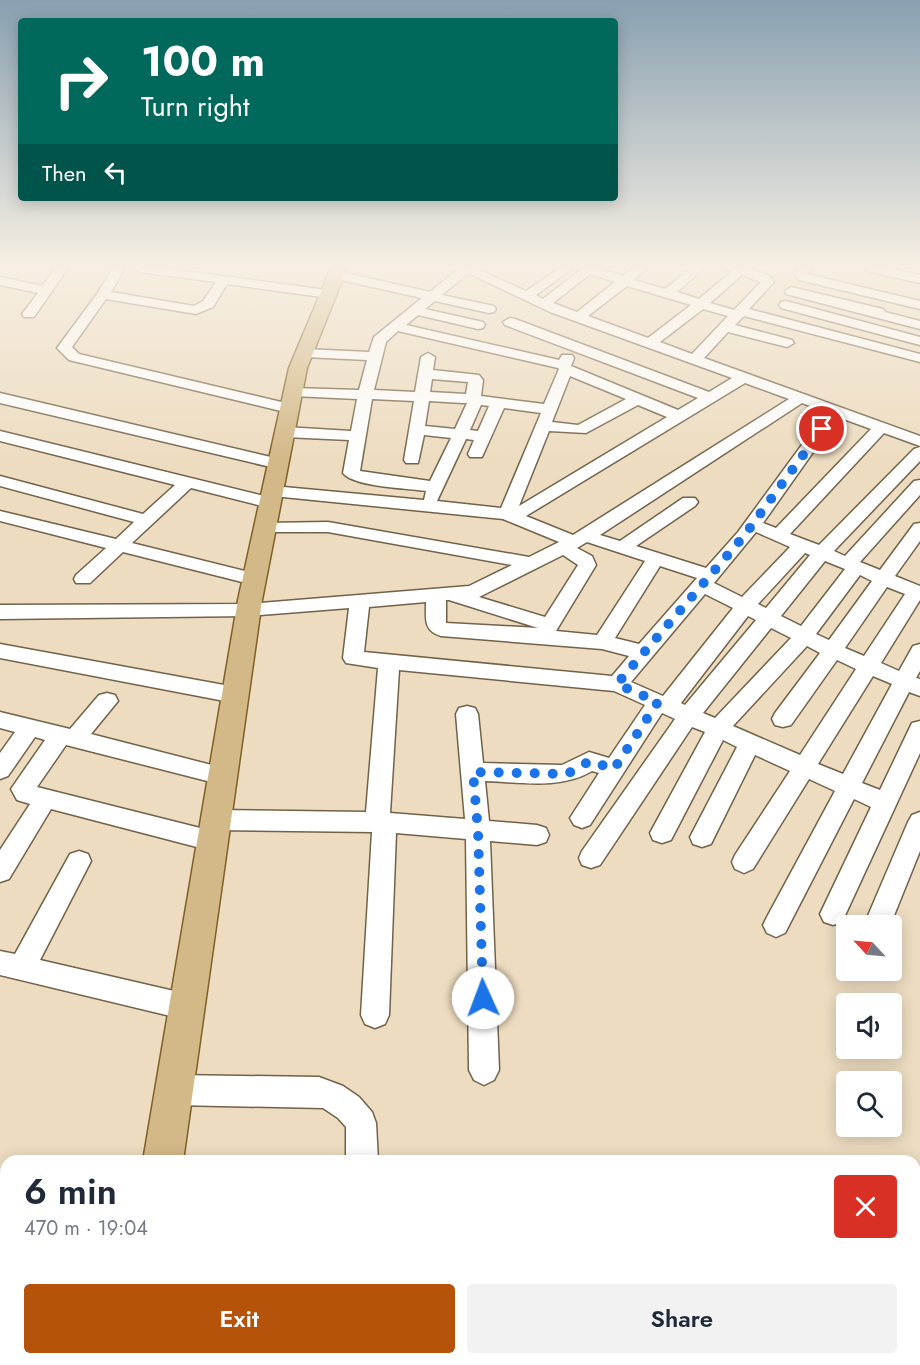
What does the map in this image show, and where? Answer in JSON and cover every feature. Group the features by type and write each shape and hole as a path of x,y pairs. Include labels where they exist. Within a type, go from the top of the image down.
{"main road":[{"path":"164,1155 248,610 289,411 305,353 314,332"}],"street":[{"path":"77,332 64,348 68,354 289,411 358,436"},
{"path":"436,487 352,475 365,395 379,340 398,332 564,371 610,387 678,416"},
{"path":"528,332 564,371"},
{"path":"545,332 710,397"},
{"path":"510,515 508,510 579,332"},
{"path":"618,332 920,441"},
{"path":"650,343 665,332"},
{"path":"695,359 721,332"},
{"path":"744,332 787,343"},
{"path":"815,332 920,358"},
{"path":"885,332 920,341"},
{"path":"305,353 374,356"},
{"path":"412,460 428,357"},
{"path":"425,374 476,380 475,400 427,507"},
{"path":"510,515 744,377"},
{"path":"590,425 610,387"},
{"path":"289,411 365,395 475,400 549,409"},
{"path":"0,398 279,464"},
{"path":"0,612 248,610 444,595 481,589 574,542 800,398"},
{"path":"542,425 576,430 638,399"},
{"path":"476,454 498,403"},
{"path":"617,684 753,525 835,410"},
{"path":"779,535 881,427"},
{"path":"417,430 484,436"},
{"path":"0,436 188,482 328,527 531,563"},
{"path":"591,858 688,716 822,553 920,452"},
{"path":"0,481 146,520"},
{"path":"83,579 188,482"},
{"path":"662,832 718,729 804,636 852,565 920,485"},
{"path":"269,507 343,495 427,507 510,515 574,542 623,547 656,558 706,581 745,606 834,651 912,685"},
{"path":"623,547 689,502"},
{"path":"0,516 254,579"},
{"path":"744,862 918,592 753,525"},
{"path":"783,719 834,651 920,528"},
{"path":"546,631 587,565 574,542"},
{"path":"582,818 614,769 662,704 745,606 802,545"},
{"path":"602,642 656,558"},
{"path":"444,595 436,626 438,628 546,631"},
{"path":"444,595 546,631 645,653"},
{"path":"360,601 353,658 617,684 885,803"},
{"path":"0,651 235,695"},
{"path":"776,925 849,787 912,685 920,651"},
{"path":"375,1015 380,823 388,662"},
{"path":"107,701 67,738 23,789 25,793 45,799 214,830 380,823 537,835"},
{"path":"467,714 478,831 484,1070"},
{"path":"0,720 223,777"},
{"path":"0,770 30,728"},
{"path":"833,914 920,729"},
{"path":"702,837 749,744"},
{"path":"473,772 567,774 590,761 614,769"},
{"path":"0,871 45,799"},
{"path":"881,915 920,822"},
{"path":"79,861 11,966 187,1007"},
{"path":"174,1090 319,1092 332,1096 342,1101 361,1123 362,1155"}],"route":[{"path":"483,998 478,831 473,772 567,774 590,761 614,769 658,702 617,684 744,536 822,429"}]}
